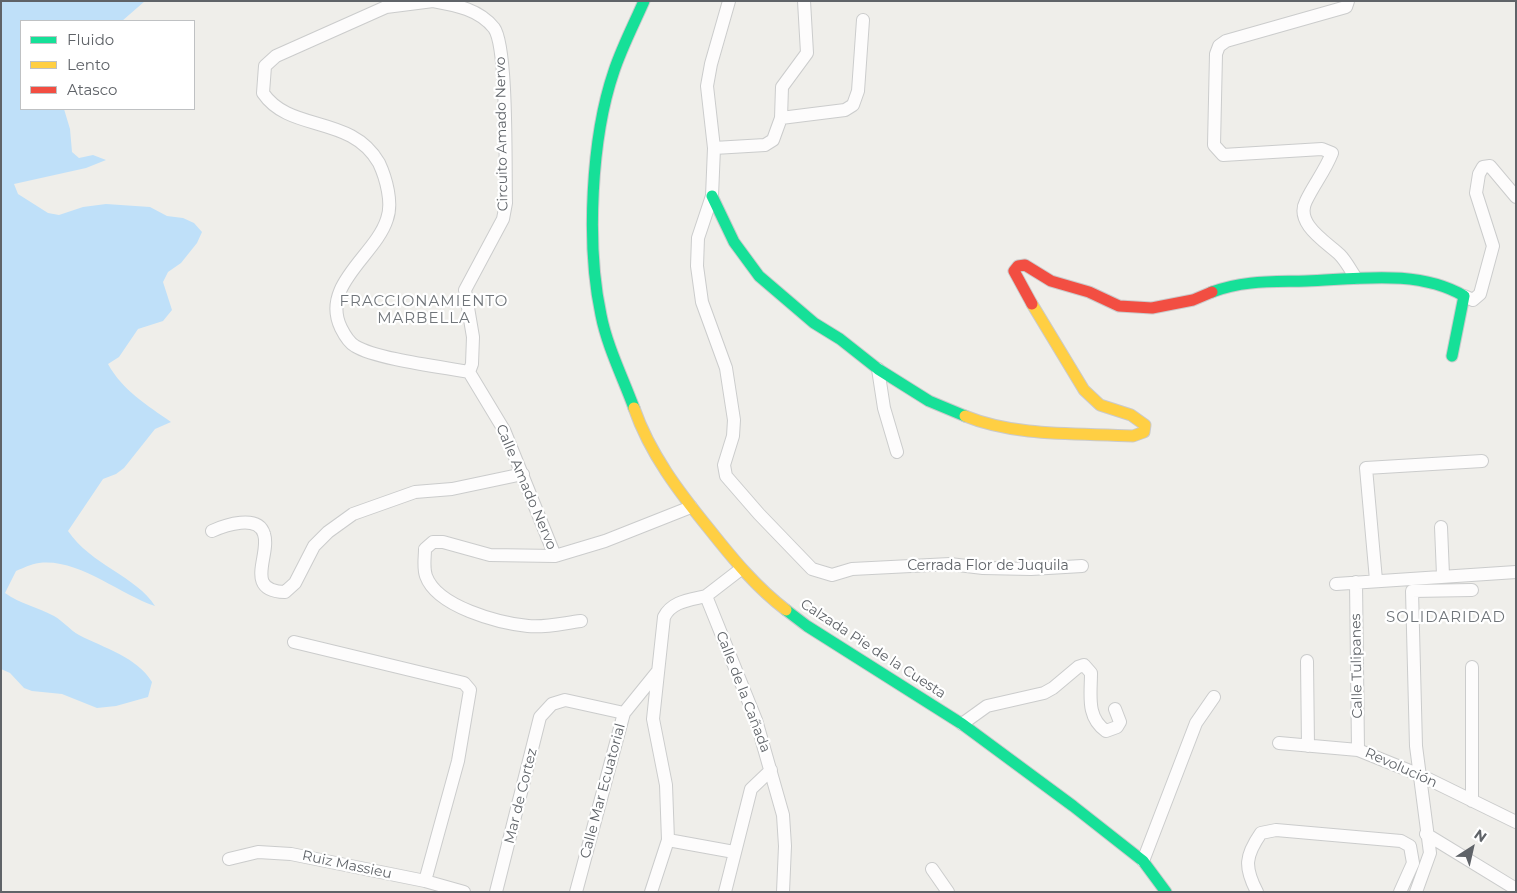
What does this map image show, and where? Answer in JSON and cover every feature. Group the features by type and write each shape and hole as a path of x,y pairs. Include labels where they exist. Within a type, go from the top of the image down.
{"street":[{"name":"Calzada Pie de la Cuesta","path":"644,1 614,71 601,121 592,212 594,266 601,316 639,423 661,466 741,570 773,600 807,626 962,724 1073,806 1143,862 1166,892"},
{"path":"729,1 711,64 707,86 714,148 712,196 734,242 759,276 814,323 840,339 878,369 929,400 982,423 1029,430 1133,436 1144,432 1146,425 1131,414 1100,405 1084,390 1021,285 1014,271 1018,266 1025,265 1051,281 1089,292 1119,306 1152,308 1193,300 1231,285 1262,281 1356,278 1434,282 1473,300 1480,294 1493,246 1476,194 1479,174 1483,167 1490,166 1516,196"},
{"path":"714,148 765,145 773,140 780,118 782,87 808,52 804,1"},
{"path":"1348,1 1346,7 1226,41 1219,46 1216,54 1214,145 1224,155 1322,149 1332,153 1326,168 1304,202 1306,220 1316,236 1341,256 1356,278"},
{"name":"Circuito Amado Nervo","path":"432,2 456,6 478,13 495,29 500,44 503,67 506,203 503,219 465,290 473,337 472,364 469,372 372,352 355,346 345,336 336,318 338,296 357,264 382,232 388,217 389,200 380,165 368,148 351,134 279,110 263,93 265,66 276,56 386,7 432,2"},
{"path":"780,118 845,110 854,105 858,91 863,20"},
{"name":"Cerrada Flor de Juquila","path":"712,196 698,238 697,266 702,302 726,368 734,420 733,436 724,465 726,476 758,514 812,570 832,575 852,569 950,564 983,568 1082,566"},
{"path":"1452,356 1460,294"},
{"path":"878,369 884,408 897,452"},
{"name":"Calle Amado Nervo","path":"469,372 504,430 555,556 605,541 691,507"},
{"path":"1376,580 1366,468 1482,461"},
{"path":"212,531 235,524 250,523 261,528 265,536 260,576 264,584 271,590 284,592 295,583 314,546 328,532 353,514 415,492 452,489 523,474"},
{"path":"1441,527 1443,575"},
{"path":"555,556 490,555 443,542 433,542 425,549 424,564 426,576 434,589 448,600 489,619 530,626 581,621"},
{"path":"651,892 668,840 666,785 653,719 664,617 668,609 675,604 706,596 741,570"},
{"path":"1336,584 1443,575 1516,572"},
{"name":"Calle Tulipanes","path":"1356,582 1358,750"},
{"path":"1416,892 1430,853 1426,834 1416,746 1412,592 1472,590"},
{"name":"Calle de la Cañada","path":"706,596 756,720 783,814 785,846 783,892"},
{"path":"294,642 464,684 470,690 458,761 425,881"},
{"path":"1307,661 1308,746"},
{"path":"962,724 987,706 1044,693 1078,667 1084,666 1091,673 1090,692 1093,719 1106,731 1111,731 1120,722 1115,709"},
{"path":"1472,667 1472,801"},
{"name":"Calle Mar Ecuatorial","path":"576,892 624,712 658,671"},
{"path":"1143,862 1196,723 1214,697"},
{"name":"Mar de Cortez","path":"496,892 540,717 552,704 565,700 624,712"},
{"name":"Revolución","path":"1279,743 1358,750 1420,775 1516,822"},
{"path":"725,892 751,788 771,770"},
{"path":"1257,892 1249,875 1247,859 1261,833 1276,830 1401,841 1410,846 1413,863 1400,892"},
{"path":"1426,834 1516,889"},
{"path":"668,840 734,852"},
{"name":"Ruiz Massieu","path":"229,859 258,852 291,854 425,881 464,892"},
{"path":"932,869 948,892"}],"water":[{"path":"1,1 145,1 123,20 20,20 20,110 64,110 70,129 72,152 79,158 93,155 106,160 86,168 14,184 18,194 48,213 59,215 83,207 106,204 150,207 167,216 183,218 194,223 202,232 197,243 181,263 168,272 163,282 172,310 163,321 138,329 119,357 108,364 128,390 171,422 155,429 124,468 116,474 103,479 68,531 89,553 137,586 155,606 141,601 83,571 54,563 39,563 16,571 5,593 54,616 76,633 129,660 146,673 152,682 148,697 116,706 97,708 62,694 32,691 24,688 10,673 1,669"}],"traffic: fast":[{"path":"634,408 611,350 601,315 596,287 592,225 596,159 606,98 624,44 644,1"},
{"path":"712,196 734,242 759,276 814,323 840,339 878,369 929,401 965,416"},
{"path":"1212,292 1236,285 1270,282 1367,278 1408,279 1427,282 1464,296 1452,356"},
{"path":"786,610 807,626 962,724 1073,806 1143,861 1166,892"}],"traffic: slow":[{"path":"965,416 1005,428 1048,433 1133,436 1144,432 1145,425 1131,415 1100,405 1084,390 1032,304"},
{"path":"634,408 657,457 687,501 745,572 786,610"}],"traffic: jam":[{"path":"1032,304 1014,271 1018,266 1025,265 1051,281 1089,292 1119,306 1152,308 1193,300 1212,292"}],"district":[{"name":"FRACCIONAMIENTO MARBELLA","path":"424,310"},
{"name":"SOLIDARIDAD","path":"1446,618"}]}
